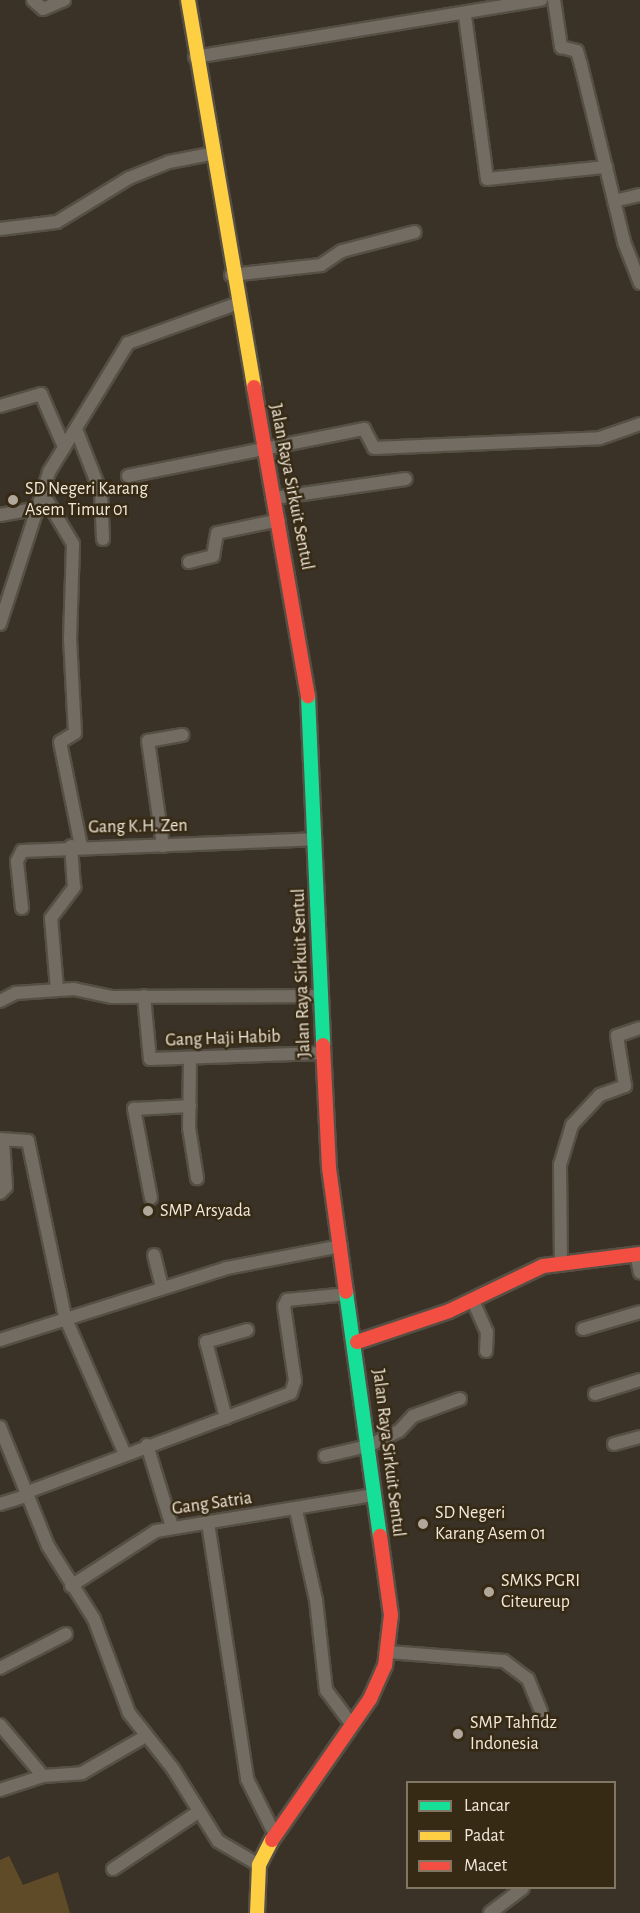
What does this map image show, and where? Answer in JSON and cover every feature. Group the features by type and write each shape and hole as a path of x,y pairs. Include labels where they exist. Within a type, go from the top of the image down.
{"main road":[{"name":"Jalan Raya Sirkuit Sentul","path":"188,0 210,154 236,304 279,520 308,698 329,1168 357,1342 374,1495 390,1606 388,1652 375,1689 352,1725 274,1833 259,1864 256,1913"},
{"path":"357,1342 473,1301 528,1271 561,1261 638,1254"}],"street":[{"path":"33,0 43,9 64,0"},
{"path":"195,57 465,16 541,0"},
{"path":"554,0 561,47 578,54 614,201 640,283"},
{"path":"465,16 487,179 606,167"},
{"path":"0,229 57,222 129,178 169,162 210,154"},
{"path":"614,201 640,195"},
{"path":"231,275 321,265 342,251 415,232"},
{"path":"0,624 42,492 64,447 132,339 236,304"},
{"path":"0,406 41,394 64,447"},
{"path":"128,476 265,446 364,429 374,448 600,438 640,424"},
{"path":"76,429 101,493 103,539"},
{"path":"274,498 406,479"},
{"path":"42,492 74,544 70,638 75,732 60,742 76,846 74,887 51,918 57,989"},
{"path":"0,515 38,508"},
{"path":"189,562 213,556 217,533 279,520"},
{"path":"163,846 148,741 182,735"},
{"name":"Gang K.H. Zen","path":"22,908 18,853 76,846 163,846 315,839"},
{"path":"0,1002 13,993 57,989 144,996 321,996"},
{"name":"Gang Haji Habib","path":"144,996 150,1059 190,1060 323,1053"},
{"path":"561,1261 560,1165 572,1125 600,1095 625,1086 617,1036 640,1028"},
{"path":"190,1060 190,1106 197,1178"},
{"path":"151,1198 134,1109 190,1106"},
{"path":"0,1193 6,1187 2,1139 28,1141 65,1317 124,1452"},
{"path":"0,1341 65,1317 227,1268 341,1246"},
{"path":"638,1254 640,1273"},
{"path":"154,1255 162,1287"},
{"path":"0,1504 124,1452 226,1419 295,1388 287,1300 348,1294"},
{"path":"473,1301 487,1332 486,1351"},
{"path":"584,1329 640,1312"},
{"path":"226,1419 207,1342 248,1330"},
{"path":"595,1394 640,1380"},
{"path":"325,1456 368,1446 399,1431 413,1416 460,1399"},
{"path":"0,1428 26,1494 70,1586 94,1619 114,1683 144,1737 167,1759 198,1812 225,1848 259,1864"},
{"path":"614,1444 640,1437"},
{"path":"147,1445 172,1527"},
{"name":"Gang Satria","path":"70,1586 156,1531 296,1510 374,1495"},
{"path":"296,1510 316,1600 326,1690 352,1725"},
{"path":"208,1523 247,1779 274,1833"},
{"path":"0,1668 66,1634"},
{"path":"388,1652 504,1661 528,1679 541,1711"},
{"path":"0,1725 43,1776"},
{"path":"0,1790 43,1776 93,1769 144,1737"},
{"path":"113,1869 198,1812"},
{"path":"490,1913 520,1889"}],"shaded area":[{"path":"9,1856 23,1885 58,1872 70,1913 0,1913 0,1860"}],"traffic: fast":[{"path":"308,696 323,1045"},
{"path":"346,1292 380,1536"}],"traffic: slow":[{"path":"188,0 254,387"},
{"path":"257,1913 259,1865 272,1840"}],"traffic: jam":[{"path":"254,387 308,696"},
{"path":"323,1045 329,1168 346,1292"},
{"path":"357,1342 449,1311 543,1266 640,1254"},
{"path":"272,1840 370,1699 385,1666 391,1615 380,1536"}],"place":[{"name":"SD Negeri Karang Asem Timur 01","path":"13,500"},
{"name":"SMP Arsyada","path":"148,1211"},
{"name":"SD Negeri Karang Asem 01","path":"423,1524"},
{"name":"SMKS PGRI Citeureup","path":"489,1592"},
{"name":"SMP Tahfidz Indonesia","path":"458,1734"}]}
